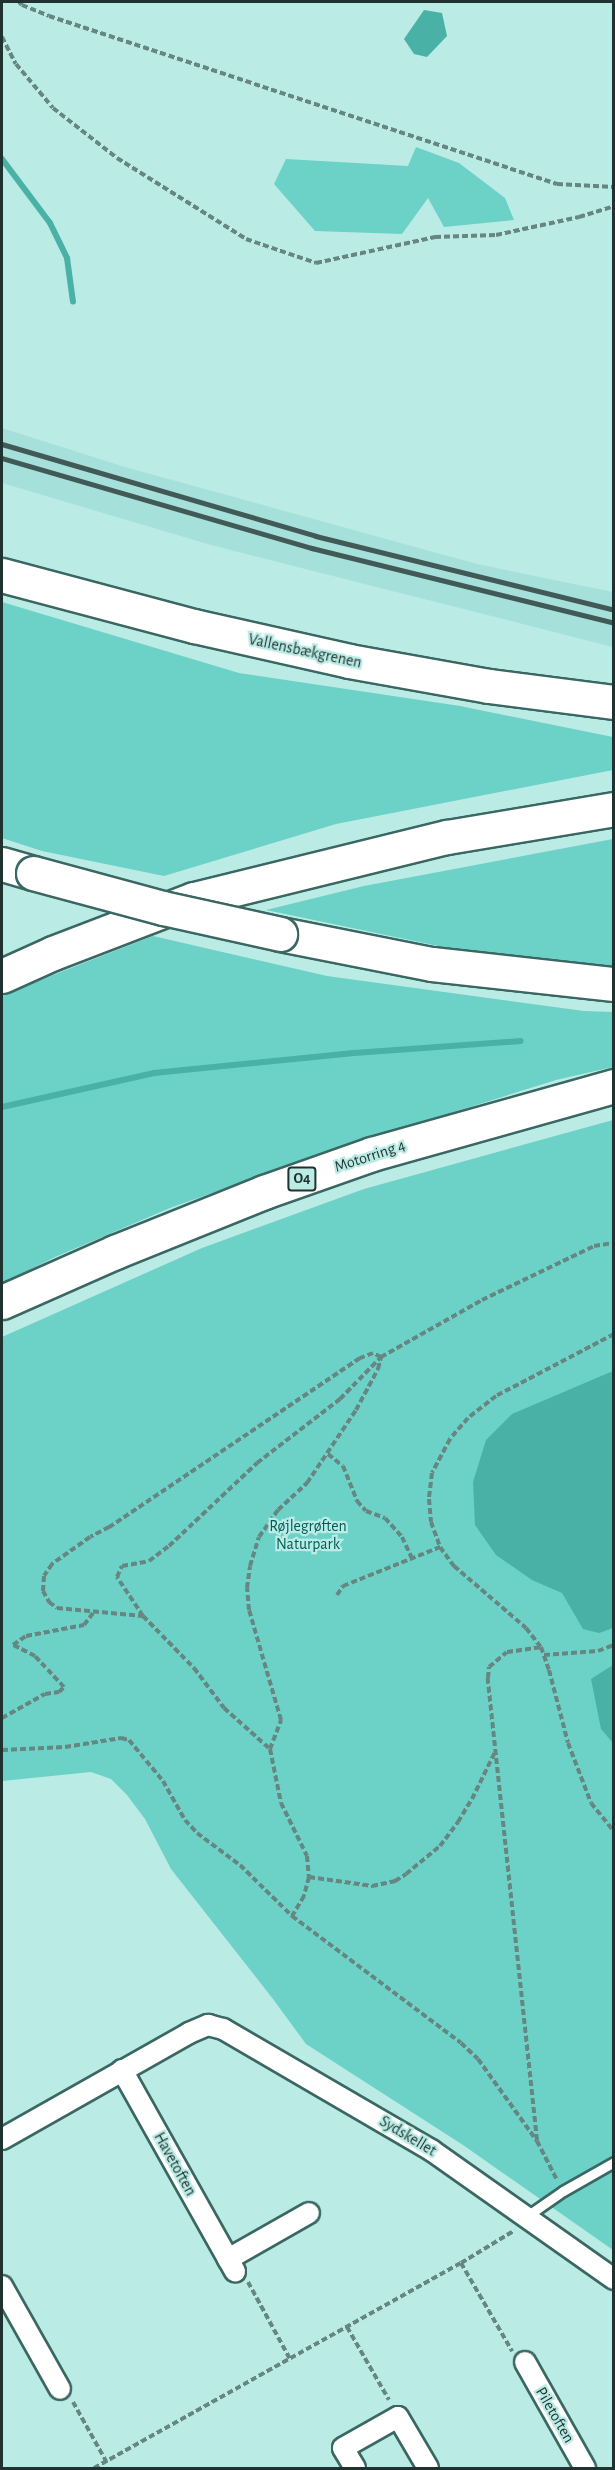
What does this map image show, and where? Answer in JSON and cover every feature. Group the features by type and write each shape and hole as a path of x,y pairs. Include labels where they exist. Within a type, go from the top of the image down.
{"highway":[{"name":"Vallensbækgrenen","path":"2,575 194,626 348,661 489,686 614,702"},
{"path":"2,976 53,953 194,899 447,837 614,809"},
{"path":"2,864 163,908 432,964 614,984"},
{"name":"Motorring 4","path":"2,1302 115,1252 264,1192 372,1154 614,1086"}],"street":[{"name":"Sydskellet","path":"122,2070 208,2025 223,2029 431,2150 614,2279"},
{"path":"2,2139 122,2070"},
{"name":"Havetoften","path":"122,2070 231,2265"},
{"path":"231,2265 309,2213"},
{"path":"2,2286 60,2390"},
{"name":"Piletoften","path":"525,2362 585,2469"},
{"path":"355,2469 343,2448 398,2416 428,2469"}],"lane":[{"path":"527,2216 563,2191 614,2162"}],"path":[{"path":"20,2 21,5 49,16 557,184 614,188"},
{"path":"2,37 16,64 53,108 117,158 246,239 316,263 435,237 496,235 579,217 614,206"},
{"path":"270,1749 224,1708 194,1668 143,1616 117,1577 122,1566 148,1561 169,1546 257,1463 340,1399 381,1357 482,1300 594,1246 614,1243"},
{"path":"614,1334 496,1396 468,1418 450,1439 432,1473 429,1499 431,1522 440,1547 470,1582 512,1614 540,1647 568,1743 591,1803 614,1831"},
{"path":"143,1616 57,1608 43,1591 44,1576 52,1564 360,1358 373,1353 381,1357"},
{"path":"292,1916 304,1896 309,1877 307,1856 281,1803 270,1749 281,1720 255,1638 249,1610 247,1588 250,1566 260,1537 278,1510 307,1483 356,1410 378,1369 381,1357"},
{"path":"327,1454 343,1467 357,1501 366,1511 386,1518 402,1537 412,1558"},
{"path":"337,1595 343,1586 440,1547"},
{"path":"2,1718 45,1694 59,1692 64,1687 35,1656 13,1645 26,1636 84,1625 93,1613"},
{"path":"544,1655 598,1651 614,1645"},
{"path":"537,2141 488,1678 489,1667 507,1652 540,1647"},
{"path":"2,1750 65,1747 121,1738 129,1740 163,1781 185,1820 197,1833 240,1865 292,1916 461,2043 493,2077 537,2141 563,2191"},
{"path":"309,1877 372,1886 395,1881 406,1874 440,1845 458,1822 472,1799 495,1750"},
{"path":"94,2469 461,2263 514,2231 527,2216"},
{"path":"461,2263 514,2356 525,2362"},
{"path":"231,2265 245,2276 290,2359"},
{"path":"347,2327 398,2416"},
{"path":"60,2390 70,2396 106,2462"}],"shaded area":[{"path":"424,10 442,13 447,36 427,57 414,54 404,39"},
{"path":"2,428 125,467 477,564 613,592 613,647 211,545 2,483"},
{"path":"613,1371 613,1628 599,1633 583,1629 562,1593 532,1580 496,1555 475,1525 473,1482 486,1440 512,1414"},
{"path":"613,1665 613,1743 601,1729 591,1679"}],"green space":[{"path":"416,147 459,163 505,198 514,220 444,227 428,198 402,234 315,231 274,184 286,159 408,166"},
{"path":"2,602 239,673 460,706 613,737 613,770 336,824 164,876 42,851 2,838"},
{"path":"613,839 613,972 558,971 266,910 364,886"},
{"path":"153,936 327,976 584,1011 613,1012 613,1067 556,1080 321,1154 170,1208 55,1257 2,1284 2,995"},
{"name":"Røjlegrøften Naturpark","path":"613,1120 613,2250 463,2145 306,2044 171,1869 145,1819 127,1795 111,1779 91,1772 2,1781 2,1337 202,1248 364,1189"}],"waterway":[{"path":"2,159 50,223 67,258 73,302"},
{"path":"2,1107 154,1073 354,1053 521,1041"}],"railway":[{"path":"2,444 316,536 614,610"},
{"path":"2,458 312,548 614,623"}]}
